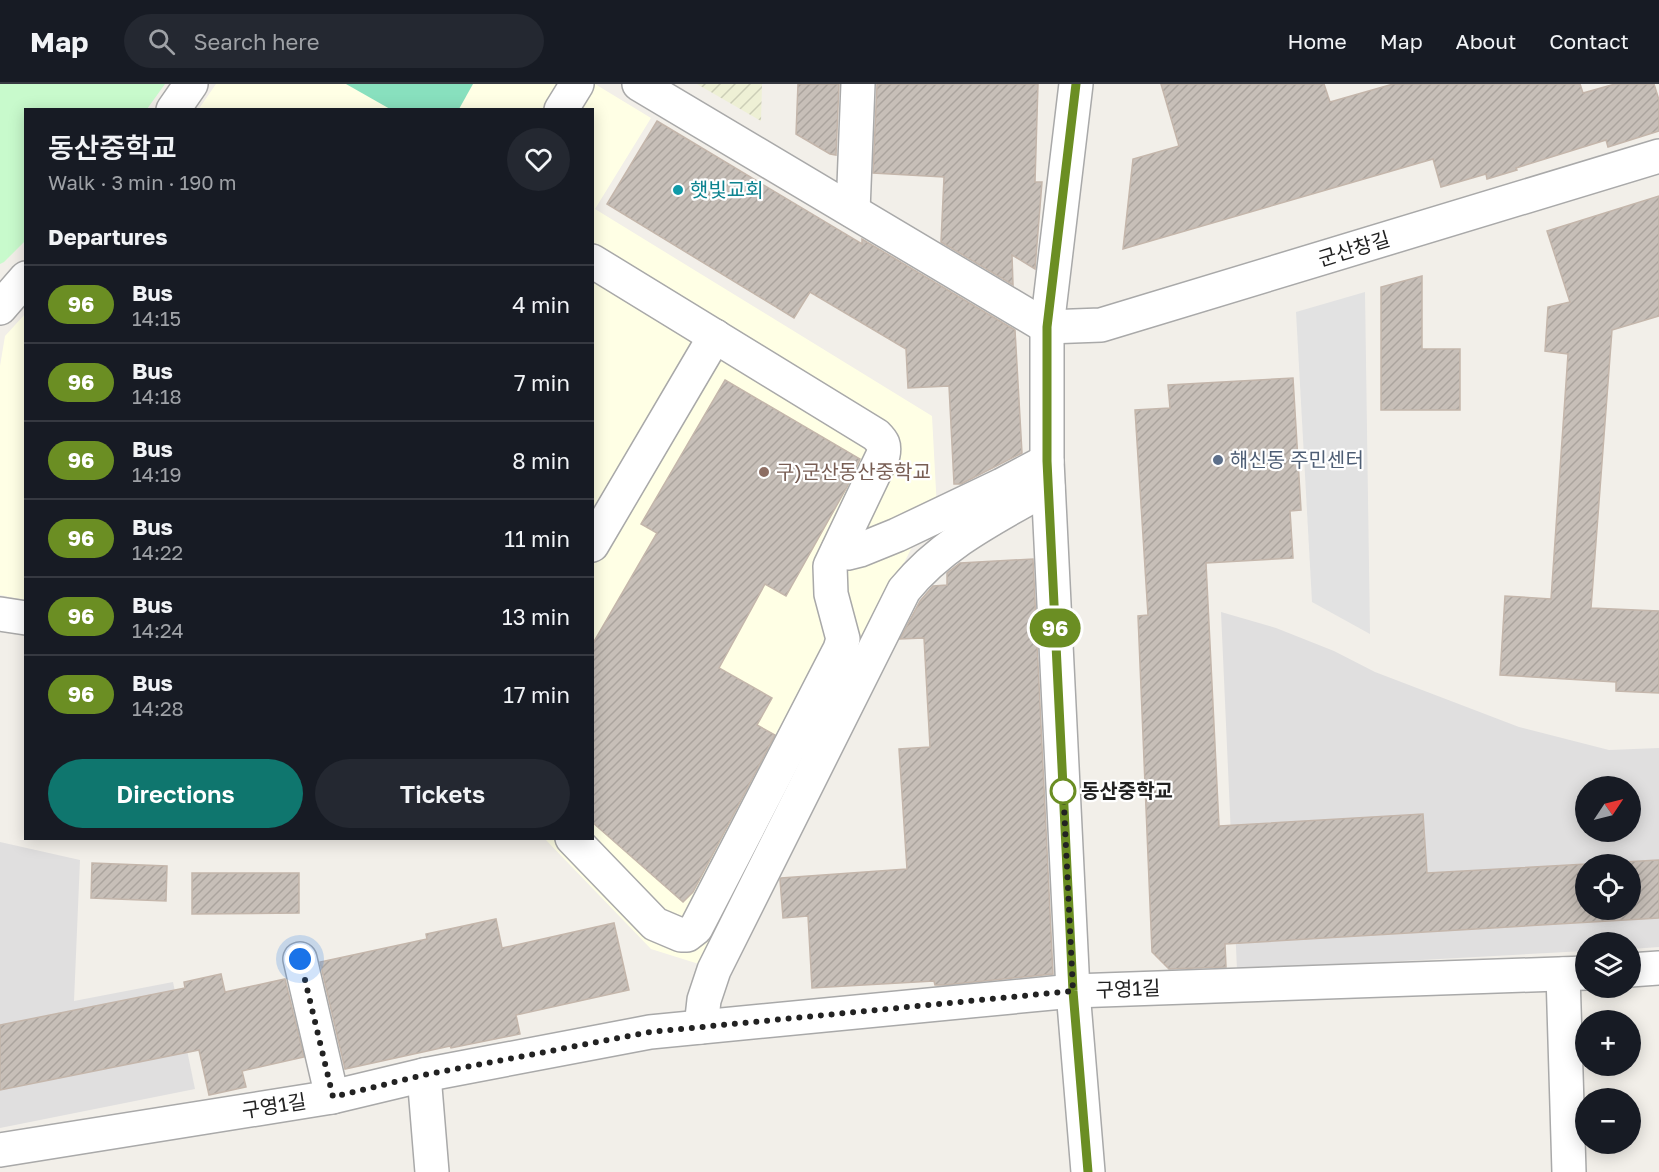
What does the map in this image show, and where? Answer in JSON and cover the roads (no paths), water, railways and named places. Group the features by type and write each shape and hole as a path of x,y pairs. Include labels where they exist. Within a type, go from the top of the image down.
{"street":[{"path":"174,108 191,84"},
{"path":"562,108 577,84"},
{"path":"639,84 1047,327"},
{"path":"853,212 858,84"},
{"path":"1076,84 1047,327 1048,474 1073,991 1088,1172"},
{"name":"군산창길","path":"1047,327 1101,325 1659,156"},
{"path":"574,840 655,924 681,935 687,935 696,928 840,649 843,639 831,594 830,566 883,455 884,444 876,435 594,262"},
{"path":"0,308 24,281"},
{"path":"594,542 715,336"},
{"path":"838,550 848,553 860,550 1002,485 1048,474"},
{"path":"701,1027 704,1000 714,970 904,590 920,570 952,544 1048,474"},
{"path":"0,614 24,618"},
{"path":"300,959 333,1097"},
{"path":"1641,969 1659,968"},
{"path":"1569,1172 1574,974"},
{"name":"구영1길","path":"0,1150 333,1097 424,1075 650,1032 1073,991 1574,974"},
{"path":"424,1075 432,1172"}],"place":[{"name":"햇빛교회","path":"678,190"},
{"name":"해신동 주민센터","path":"1218,460"},
{"name":"구)군산동산중학교","path":"764,472"},
{"name":"동산중학교","path":"1063,791"}]}
